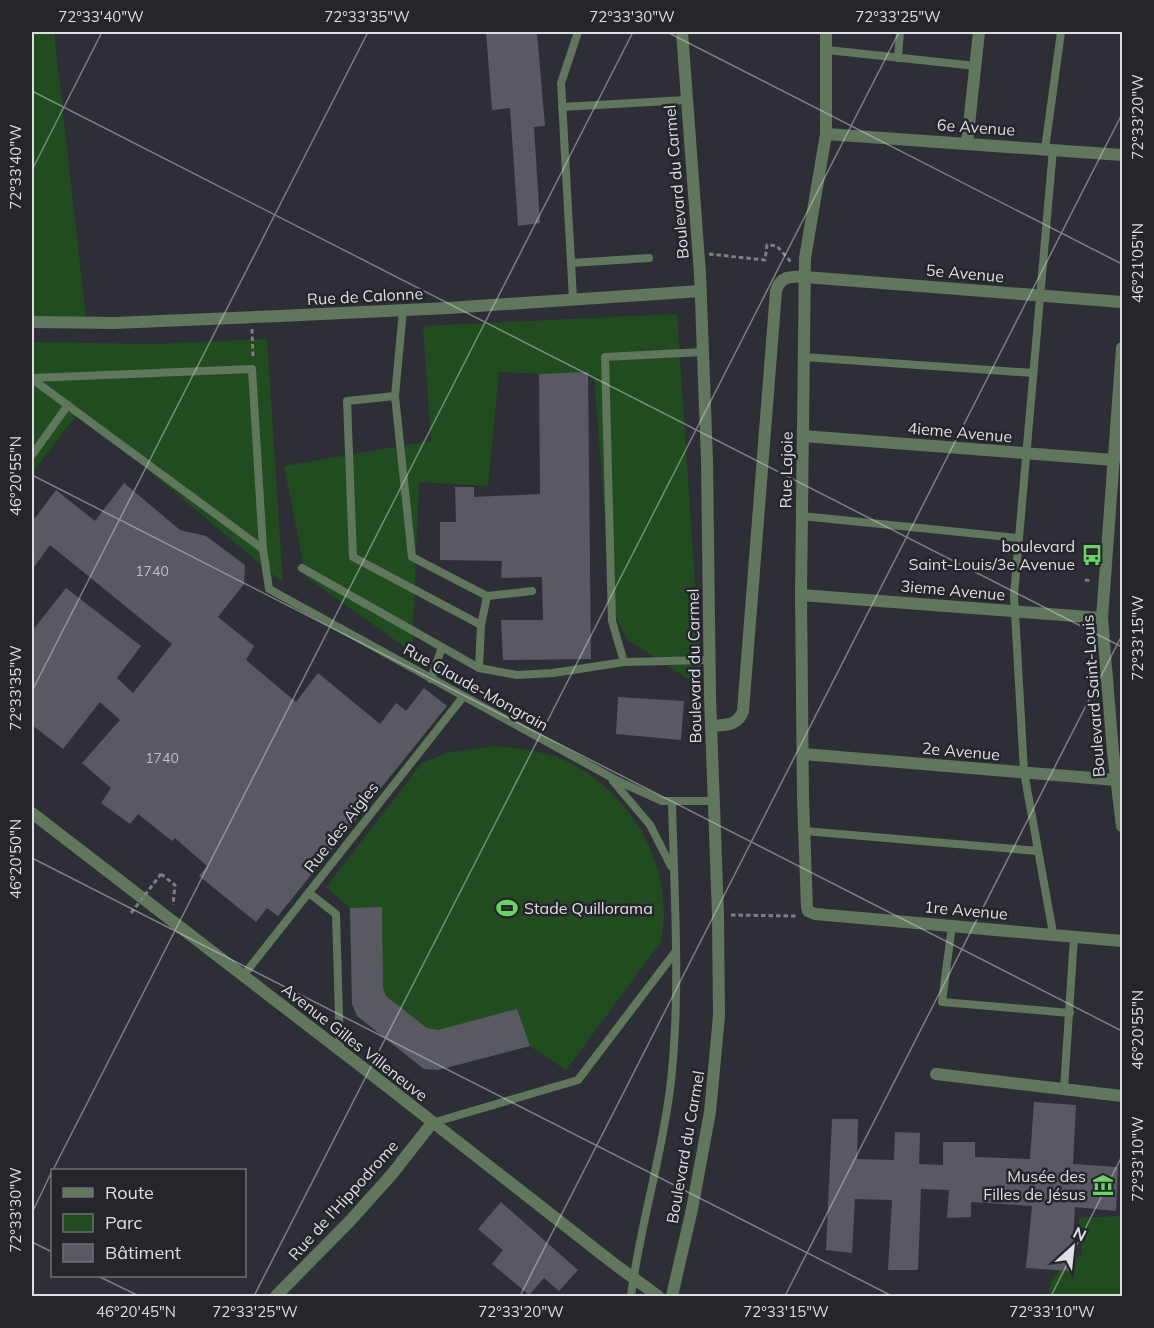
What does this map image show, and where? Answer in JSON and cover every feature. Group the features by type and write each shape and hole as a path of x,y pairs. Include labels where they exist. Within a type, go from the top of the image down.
{"street":[{"name":"Boulevard du Carmel","path":"672,1296 694,1199 714,1087 719,1016 718,915 709,660 707,460 701,291 682,32"},
{"name":"Rue Lajoie","path":"808,910 804,831 801,595 805,277 806,242 826,134 826,32"},
{"path":"968,143 979,32"},
{"name":"6e Avenue","path":"826,134 1122,155"},
{"path":"711,726 734,724 743,711 776,291 785,278 805,277"},
{"name":"5e Avenue","path":"805,277 1122,302"},
{"name":"Rue de Calonne","path":"32,322 114,323 252,317 701,291"},
{"name":"Boulevard Saint-Louis","path":"1122,348 1102,618 1122,826"},
{"name":"4ieme Avenue","path":"803,436 1113,460"},
{"name":"3ieme Avenue","path":"801,595 1102,618"},
{"name":"2e Avenue","path":"803,754 1116,780"},
{"name":"Avenue Gilles Villeneuve","path":"32,813 658,1296"},
{"name":"1re Avenue","path":"808,910 815,914 1053,933 1122,941"},
{"path":"936,1074 1122,1096"},
{"name":"Rue de l'Hippodrome","path":"276,1296 350,1221 392,1174 432,1123"}],"lane":[{"path":"573,299 561,83 578,32"},
{"path":"898,58 900,32"},
{"path":"1053,933 1024,772 1014,612 1060,32"},
{"path":"827,50 976,66"},
{"path":"562,107 686,100"},
{"path":"571,263 650,258"},
{"path":"403,310 395,396 412,556 488,596 532,591"},
{"path":"624,662 612,621 605,357 703,352"},
{"path":"804,357 1033,373"},
{"path":"32,378 252,369 263,549"},
{"path":"32,378 263,549"},
{"path":"395,396 347,401 354,557 481,625"},
{"path":"32,455 68,405"},
{"path":"802,516 1019,538"},
{"name":"Rue Claude-Mongrain","path":"263,549 269,589 605,774 662,801 713,801"},
{"path":"302,568 479,668 518,675 553,673 624,662 709,660"},
{"path":"479,668 481,625 488,596"},
{"path":"430,679 442,647"},
{"name":"Rue des Aigles","path":"243,976 463,697"},
{"path":"605,774 623,791 650,825 664,850 674,875"},
{"path":"631,1296 664,1134 676,1024 672,801"},
{"path":"804,831 1038,851"},
{"path":"309,893 336,914 340,1050"},
{"path":"952,925 942,1002 1070,1013"},
{"path":"1064,1089 1074,937"},
{"path":"432,1123 578,1080 676,951"}],"path":[{"path":"699,253 765,260 767,245 777,246 805,277"},
{"path":"252,317 252,369"},
{"path":"1085,580 1092,581"},
{"path":"131,913 161,874 175,885"},
{"path":"718,915 798,916 808,910"}],"green space":[{"path":"32,32 54,32 86,318 32,321"},
{"path":"677,314 702,688 626,639 612,607 594,376 499,372 488,486 419,482 412,652 306,577 284,466 431,441 423,326"},
{"path":"267,339 283,583 79,412 32,473 32,342 154,344"},
{"name":"Stade Quillorama","path":"494,746 534,751 557,757 583,770 606,787 626,808 642,831 654,857 661,885 664,913 661,942 566,1070 530,1046 438,1070 424,1069 357,1016 352,1004 350,908 326,887 422,763 447,753"},
{"path":"1122,1216 1122,1296 1048,1296 1055,1276 1082,1254 1079,1218"}],"building":[{"path":"486,32 537,32 545,126 534,127 540,223 518,226 510,108 492,110"},
{"path":"588,372 591,659 503,660 501,620 543,620 542,577 501,578 502,561 440,560 440,522 456,522 455,487 474,487 474,497 540,494 539,374"},
{"path":"124,483 180,530 206,536 245,565 244,584 218,617 254,646 246,660 296,702 318,673 380,724 396,703 406,711 424,688 447,706 278,916 267,908 256,922 199,876 207,866 175,838 172,841 138,814 130,824 101,803 111,788 82,763 120,720 100,702 63,749 32,725 32,631 66,588 141,646 117,678 133,693 172,644 50,545 32,570 32,522 56,490 95,521"},
{"path":"618,697 684,701 681,740 616,734"},
{"path":"382,907 383,988 386,996 427,1028 438,1030 517,1009 530,1046 438,1070 424,1069 357,1016 352,1004 350,908"},
{"path":"1034,1102 1076,1105 1073,1164 1118,1167 1116,1211 1075,1207 1071,1271 1026,1268 1032,1206 971,1202 971,1217 947,1218 949,1190 921,1189 918,1270 888,1270 892,1200 855,1199 852,1253 826,1250 832,1119 858,1119 857,1159 894,1160 895,1132 920,1133 919,1164 943,1165 943,1142 975,1142 975,1157 1030,1159"},
{"path":"501,1202 578,1270 559,1291 544,1278 529,1295 492,1264 503,1250 478,1229"}],"place":[{"name":"boulevard Saint-Louis/3e Avenue","path":"1092,555"},
{"name":"Stade Quillorama","path":"507,908"},
{"name":"Musée des Filles de Jésus","path":"1103,1185"}]}
